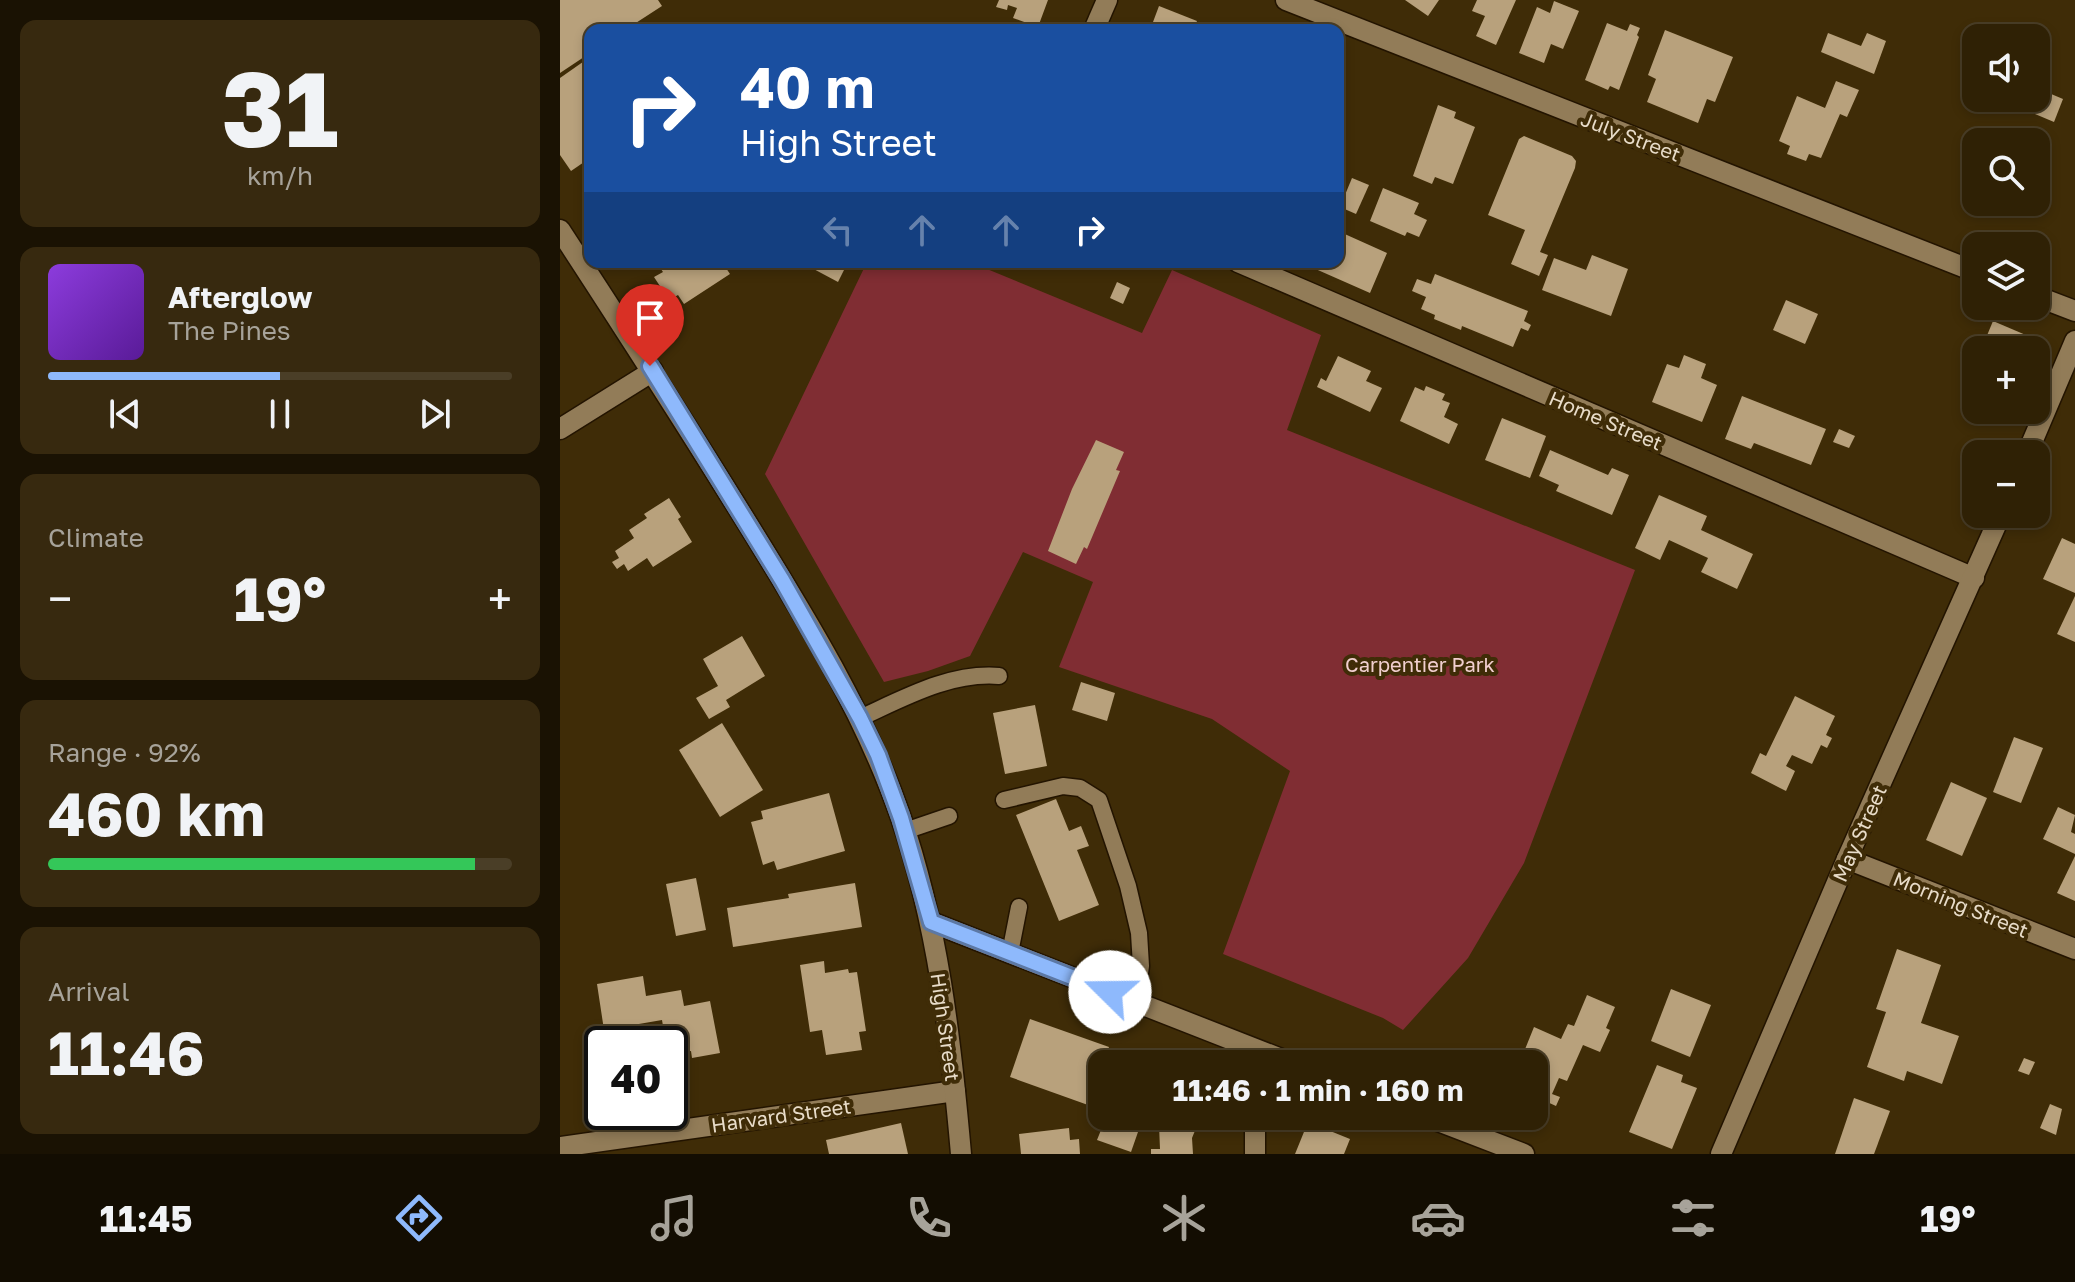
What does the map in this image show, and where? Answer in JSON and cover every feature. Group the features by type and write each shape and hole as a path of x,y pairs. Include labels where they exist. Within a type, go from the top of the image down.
{"street":[{"path":"1097,24 1107,0"},
{"name":"July Street","path":"1286,0 1962,266"},
{"name":"High Street","path":"560,230 584,266"},
{"name":"High Street","path":"585,268 653,371 782,580 878,755 905,831 931,922 961,1154"},
{"name":"Home Street","path":"1252,268 1974,578"},
{"path":"2050,301 2075,311"},
{"path":"2033,440 2075,341"},
{"path":"560,429 653,371"},
{"name":"May Street","path":"1721,1154 1847,859 1995,528"},
{"name":"Morning Street","path":"1847,859 2075,949"},
{"path":"931,922 1136,1002 1243,1050"},
{"name":"Harvard Street","path":"560,1147 955,1091"},
{"path":"1255,1130 1255,1154"},
{"path":"1461,1130 1524,1154"}],"lane":[{"path":"860,718 939,684 977,674 999,676"},
{"path":"1004,800 1063,786 1080,788 1099,800 1136,884 1141,966 1136,1002"},
{"path":"905,831 949,816"},
{"path":"1010,953 1019,907"}],"green space":[{"name":"Carpentier Park","path":"864,268 985,268 1142,333 1172,270 1321,335 1287,430 1635,570 1524,863 1468,958 1403,1030 1383,1018 1223,954 1290,771 1212,719 1059,667 1093,582 1023,552 970,656 884,682 765,474"}],"building":[{"path":"560,0 658,0 662,6 634,24 584,24 584,57 560,73"},
{"path":"999,0 1048,0 1039,24 1013,18 1017,8 1008,5 1007,10 996,7"},
{"path":"1405,0 1439,0 1428,16"},
{"path":"1477,0 1516,0 1496,45 1476,36 1485,16 1472,11"},
{"path":"1554,1 1579,11 1563,49 1551,44 1544,63 1519,53 1537,7 1550,13"},
{"path":"1159,6 1197,21 1196,24 1152,24"},
{"path":"1607,23 1627,31 1630,24 1640,28 1619,90 1610,86 1608,90 1585,80"},
{"path":"1665,30 1733,57 1715,102 1707,99 1698,123 1647,102 1656,79 1648,75"},
{"path":"1828,33 1861,46 1867,33 1886,41 1874,74 1821,52"},
{"path":"584,61 584,162 571,171 560,155 560,78"},
{"path":"1836,81 1859,90 1847,117 1840,114 1821,158 1809,154 1806,161 1787,154 1790,146 1779,141 1797,96 1825,108"},
{"path":"2050,94 2063,99 2054,122 2035,114 2050,112"},
{"path":"1438,105 1456,112 1454,118 1475,127 1453,184 1435,177 1432,184 1413,176"},
{"path":"1524,136 1572,156 1576,161 1540,252 1548,255 1539,276 1511,264 1525,230 1488,215 1519,139"},
{"path":"1352,178 1369,185 1356,214 1344,209 1344,197"},
{"path":"1383,188 1419,203 1414,214 1427,220 1419,237 1407,232 1405,236 1370,221"},
{"path":"1344,234 1387,253 1370,293 1313,268 1344,268"},
{"path":"1592,255 1628,269 1611,316 1542,290 1554,258 1586,270"},
{"path":"660,268 726,268 730,274 684,304 678,295 669,300 654,277 663,272"},
{"path":"812,268 845,268 838,282"},
{"path":"1435,274 1528,311 1524,321 1531,325 1528,331 1521,328 1513,347 1462,326 1461,330 1434,319 1435,315 1421,309 1426,297 1412,291 1417,279 1431,284"},
{"path":"1117,282 1130,288 1123,304 1110,298"},
{"path":"1786,300 1818,314 1805,344 1773,330"},
{"path":"1993,321 2028,336 1987,336"},
{"path":"1684,355 1706,364 1701,378 1717,385 1702,422 1652,402 1667,364 1679,368"},
{"path":"1338,356 1371,371 1366,381 1382,388 1370,412 1317,387 1321,378 1326,381"},
{"path":"1426,386 1445,394 1442,400 1450,403 1444,417 1458,424 1449,444 1400,421 1415,387 1424,391"},
{"path":"1742,396 1826,429 1811,465 1754,443 1751,449 1725,439"},
{"path":"1502,418 1546,436 1530,478 1485,460"},
{"path":"1839,429 1855,436 1849,448 1833,442"},
{"path":"1096,440 1124,452 1116,470 1120,471 1087,549 1084,547 1076,564 1048,551 1072,489"},
{"path":"1550,450 1608,475 1612,468 1629,475 1612,515 1556,491 1559,485 1539,476"},
{"path":"1659,495 1707,516 1701,530 1753,554 1737,589 1701,572 1708,558 1669,540 1660,560 1635,548"},
{"path":"669,498 692,542 653,567 647,558 628,571 624,564 617,569 612,562 619,558 615,551 634,538 629,530 647,518 644,514"},
{"path":"2062,538 2075,544 2075,593 2043,579"},
{"path":"2075,596 2075,642 2057,634"},
{"path":"742,636 765,676 726,700 730,707 709,719 696,698 718,686 703,659"},
{"path":"1081,682 1115,693 1107,721 1072,710"},
{"path":"1795,696 1835,716 1826,735 1832,738 1827,748 1821,745 1812,764 1792,755 1786,766 1795,771 1786,791 1751,773 1760,753 1766,756"},
{"path":"1035,705 1047,766 1005,774 993,713"},
{"path":"722,723 763,790 720,817 679,750"},
{"path":"2014,737 2043,748 2021,803 1993,792"},
{"path":"1951,782 1987,798 1962,856 1926,840"},
{"path":"829,793 845,851 777,870 774,861 763,865 751,822 763,819 761,811"},
{"path":"1056,799 1069,831 1081,826 1089,846 1077,850 1099,905 1059,921 1016,815"},
{"path":"2058,807 2075,815 2071,832 2075,834 2075,854 2043,839"},
{"path":"2075,856 2075,901 2057,893"},
{"path":"696,878 706,930 676,936 666,884"},
{"path":"855,883 862,927 733,947 727,908"},
{"path":"1897,949 1941,965 1921,1023 1959,1036 1942,1084 1907,1071 1904,1081 1867,1067 1886,1012 1876,1009"},
{"path":"824,961 825,973 848,969 849,973 857,972 866,1031 859,1032 862,1050 826,1055 822,1030 810,1032 800,965"},
{"path":"643,976 646,996 681,990 684,1006 710,1001 720,1053 692,1058 691,1051 688,1051 688,1026 663,1026 662,1020 627,1026 603,1026 597,984"},
{"path":"1671,989 1711,1005 1690,1057 1651,1041"},
{"path":"1587,995 1615,1007 1606,1028 1610,1030 1600,1052 1583,1045 1567,1081 1559,1078 1552,1094 1560,1097 1556,1106 1548,1102 1548,1050 1525,1050 1534,1027 1561,1039 1568,1024 1574,1026"},
{"path":"1030,1019 1109,1047 1108,1050 1088,1050 1088,1105 1010,1077"},
{"path":"2024,1058 2035,1062 2029,1075 2018,1071"},
{"path":"1657,1065 1683,1075 1681,1082 1697,1088 1672,1149 1629,1132"},
{"path":"1854,1098 1890,1111 1874,1154 1835,1154"},
{"path":"2050,1104 2062,1109 2056,1135 2040,1128"},
{"path":"901,1123 908,1154 829,1154 826,1140"},
{"path":"1069,1128 1070,1140 1079,1139 1080,1154 1021,1154 1019,1134"},
{"path":"1101,1130 1138,1132 1131,1152 1097,1140"},
{"path":"1159,1130 1195,1130 1192,1138 1193,1154 1151,1154 1151,1149 1160,1149"},
{"path":"1305,1130 1328,1130 1350,1139 1344,1154 1295,1154"}],"route":[{"path":"650,366 782,580 860,718 878,755 901,818 931,922 1110,992"}]}
